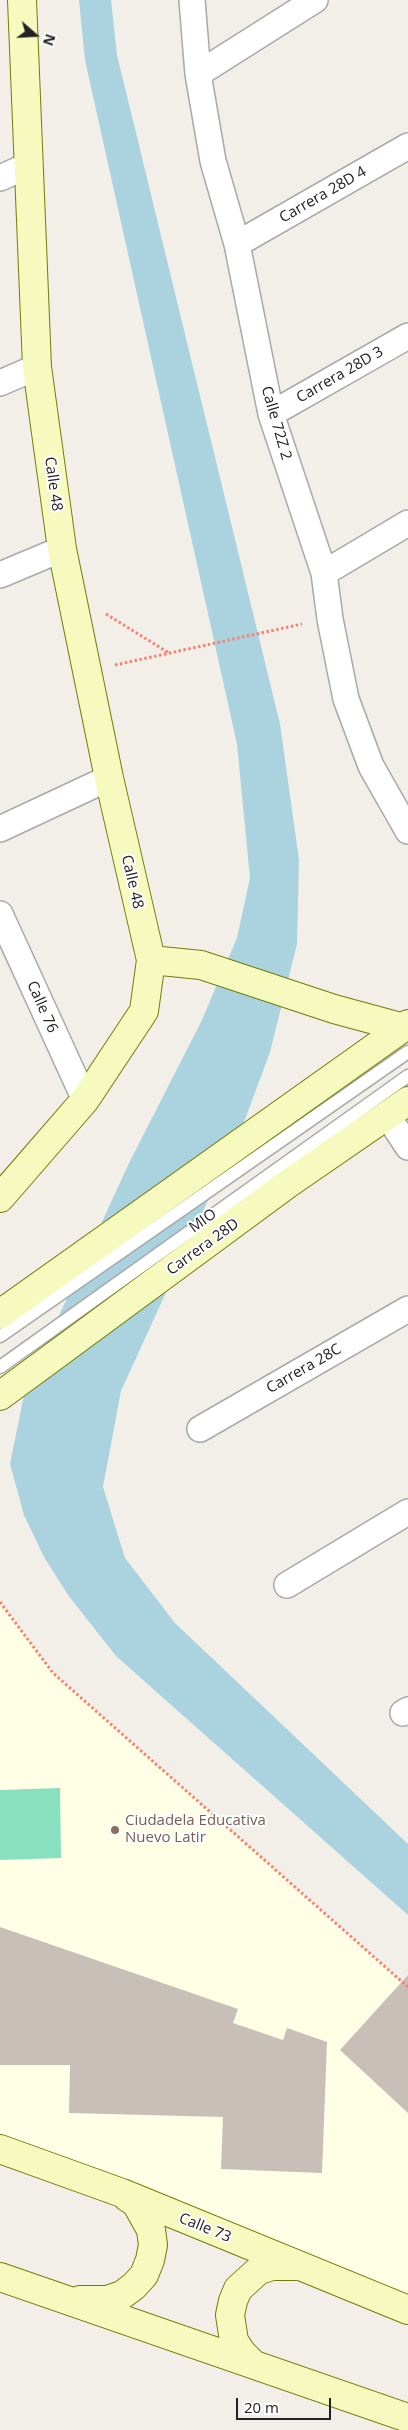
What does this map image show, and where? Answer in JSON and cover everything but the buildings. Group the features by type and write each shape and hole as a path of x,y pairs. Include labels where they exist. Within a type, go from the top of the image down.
{"street":[{"name":"Calle 48","path":"22,0 37,367 62,549 86,672 150,960"},
{"name":"Calle 72Z 2","path":"192,0 198,74 213,161 237,244 271,414 324,573 330,619 346,700 371,766 408,831"},
{"path":"198,74 315,0"},
{"name":"Carrera 28D 4","path":"237,244 408,146"},
{"path":"0,178 28,165"},
{"name":"Carrera 28D 3","path":"271,414 408,336"},
{"path":"0,383 37,367"},
{"path":"324,573 408,523"},
{"path":"0,575 62,549"},
{"path":"0,829 109,778"},
{"name":"Calle 76","path":"0,914 85,1100"},
{"path":"0,1198 85,1100 144,1011 150,960 201,966 407,1035"},
{"path":"8,1319 29,1294 321,1085 407,1035"},
{"path":"398,1108 408,1148"},
{"name":"Carrera 28D","path":"0,1396 289,1183 398,1108"},
{"name":"Carrera 28C","path":"200,1429 408,1308"},
{"path":"287,1585 408,1512"},
{"name":"Calle 73","path":"0,2149 122,2193 408,2310"},
{"path":"58,2298 92,2302 107,2300 122,2295 144,2275 153,2245 151,2230 145,2215 136,2203 122,2193"},
{"path":"252,2363 234,2341 230,2328 230,2314 238,2289 259,2270 286,2264 299,2267"},
{"path":"0,2277 408,2418"}],"lane":[{"name":"MIO","path":"0,1336 8,1319 308,1122 407,1035"},
{"name":"MIO","path":"0,1367 408,1076"}],"path":[{"path":"71,592 169,653"},
{"path":"86,672 273,629"},
{"path":"0,1602 54,1673 408,1988"}],"shaded area":[{"name":"Ciudadela Educativa Nuevo Latir","path":"0,1602 54,1673 408,1987 408,2310 0,2149"}],"green space":[{"path":"60,1788 61,1858 0,1860 0,1790"}],"water":[{"path":"79,0 111,0 117,55 280,724 299,860 297,944 270,1052 246,1117 121,1391 103,1487 125,1558 175,1623 408,1844 408,1915 116,1656 68,1595 44,1557 24,1515 10,1464 25,1390 129,1163 201,1022 237,938 250,878 237,744 85,60"}],"place":[{"name":"Ciudadela Educativa Nuevo Latir","path":"115,1830"}]}
